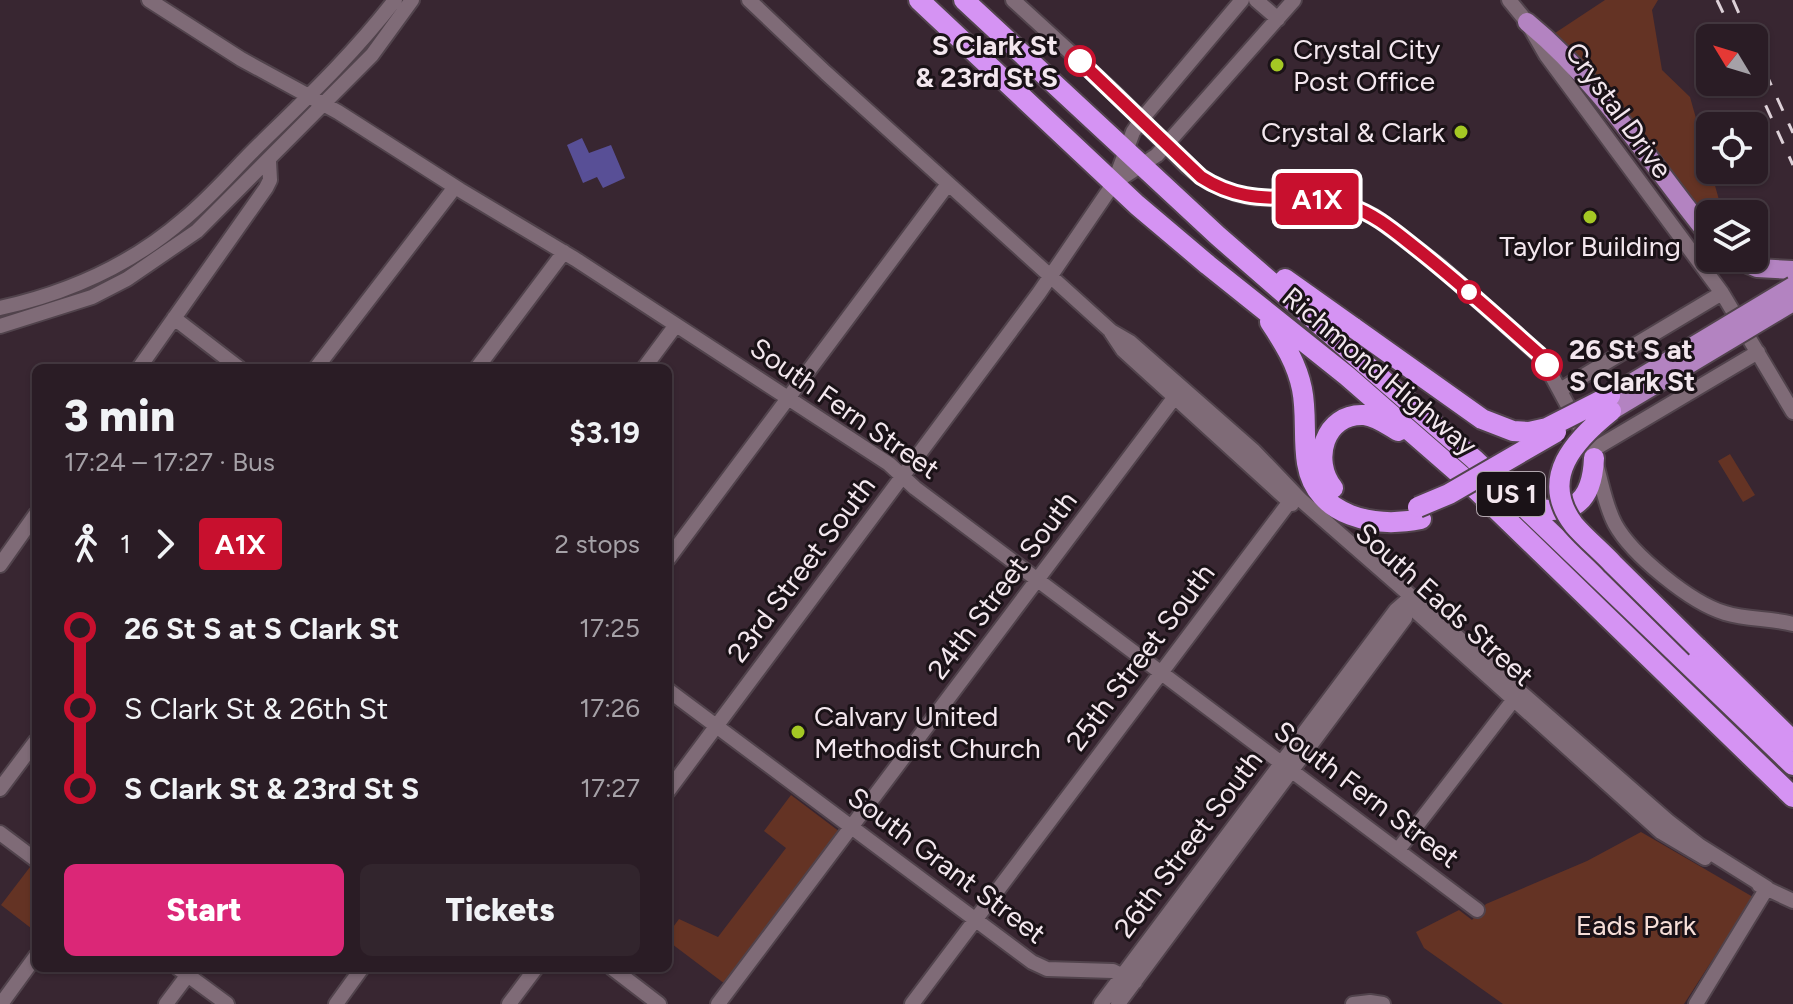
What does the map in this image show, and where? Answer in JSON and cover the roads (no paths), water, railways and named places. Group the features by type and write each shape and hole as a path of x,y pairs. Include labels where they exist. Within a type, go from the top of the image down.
{"highway":[{"name":"Richmond Highway","path":"919,0 1126,167 1218,236 1421,411 1793,765"},
{"name":"Richmond Highway","path":"964,0 1258,306 1347,376 1433,450 1535,544 1793,797"},
{"path":"1126,167 1268,296 1316,321"},
{"path":"1218,236 1473,413 1506,429 1538,431 1610,404"},
{"path":"1258,306 1283,341 1299,376 1304,404 1307,464 1317,489 1341,511 1365,521 1396,524 1420,513 1461,502 1610,404"},
{"path":"1610,404 1579,438 1565,459 1560,484 1564,506 1581,532 1793,741"},
{"path":"1420,513 1374,510 1346,499 1333,488 1324,474 1322,449 1328,433 1339,421 1364,415 1376,418 1433,450"},
{"path":"1523,505 1553,512 1572,506 1589,487 1593,476 1592,455"},
{"path":"1766,715 1793,716"}],"main road":[{"path":"1527,22 1558,48 1587,80 1696,219"},
{"path":"1768,269 1793,270"},
{"path":"1610,404 1793,286"},
{"path":"1610,404 1793,302"}],"street":[{"name":"South Fern Street","path":"149,0 241,59 324,104 564,252 889,464 911,485 1477,910"},
{"path":"0,308 24,303 93,278 144,249 185,219 359,47 395,0"},
{"path":"0,326 92,297 167,254 197,231 372,55 412,0"},
{"path":"1013,0 1193,172 1228,191 1264,199 1335,201 1375,217 1452,276 1539,354 1592,455 1606,501 1621,533 1633,548 1701,603 1724,613 1793,624"},
{"name":"23rd Street South","path":"672,786 1050,277 1126,167 1133,132 1141,120 1242,0"},
{"path":"1256,0 1278,19"},
{"name":"23rd Street South","path":"1126,167 1157,155 1294,0"},
{"name":"Crystal Drive","path":"1509,0 1527,22 1546,55 1722,293 1793,412"},
{"name":"South Eads Street","path":"751,1 1111,331 1123,350 1178,392 1292,498 1600,769 1669,838 1738,876 1793,901"},
{"path":"142,364 266,188 270,180 269,161"},
{"path":"672,554 948,184"},
{"path":"319,364 455,187"},
{"path":"480,364 564,252"},
{"path":"1560,390 1722,293"},
{"path":"174,318 234,364"},
{"path":"647,364 676,325"},
{"path":"1592,455 1758,352"},
{"name":"24th Street South","path":"718,1004 1178,392"},
{"name":"25th Street South","path":"912,1004 1292,498"},
{"path":"0,565 30,535"},
{"name":"26th Street South","path":"1101,1004 1128,979 1287,767 1396,610 1410,600"},
{"name":"South Grant Street","path":"672,693 1032,962 1047,969 1113,971 1128,979"},
{"path":"1398,850 1517,695"},
{"path":"0,789 32,746"},
{"path":"0,833 32,857"},
{"path":"1696,1004 1767,888"},
{"path":"1,1004 32,961"},
{"path":"166,1004 185,972"},
{"path":"188,972 227,1004"},
{"path":"336,1004 359,972"},
{"path":"509,1004 533,972"},
{"path":"617,972 659,1004"},
{"name":"26th Street South","path":"1118,1004 1128,979"},
{"path":"1353,1004 1383,1004"}],"railway":[{"path":"1717,0 1728,24"},
{"path":"1733,0 1744,24"},
{"path":"1768,78 1793,133"},
{"path":"1761,96 1793,165"}],"place":[{"name":"S Clark St & 23rd St S","path":"1080,61"},
{"name":"Crystal City Post Office","path":"1277,65"},
{"name":"Crystal & Clark","path":"1461,132"},
{"name":"Taylor Building","path":"1590,217"},
{"name":"26 St S at S Clark St","path":"1547,365"},
{"name":"Calvary United Methodist Church","path":"798,732"}],"park label":[{"name":"Eads Park","path":"1636,925"}]}
